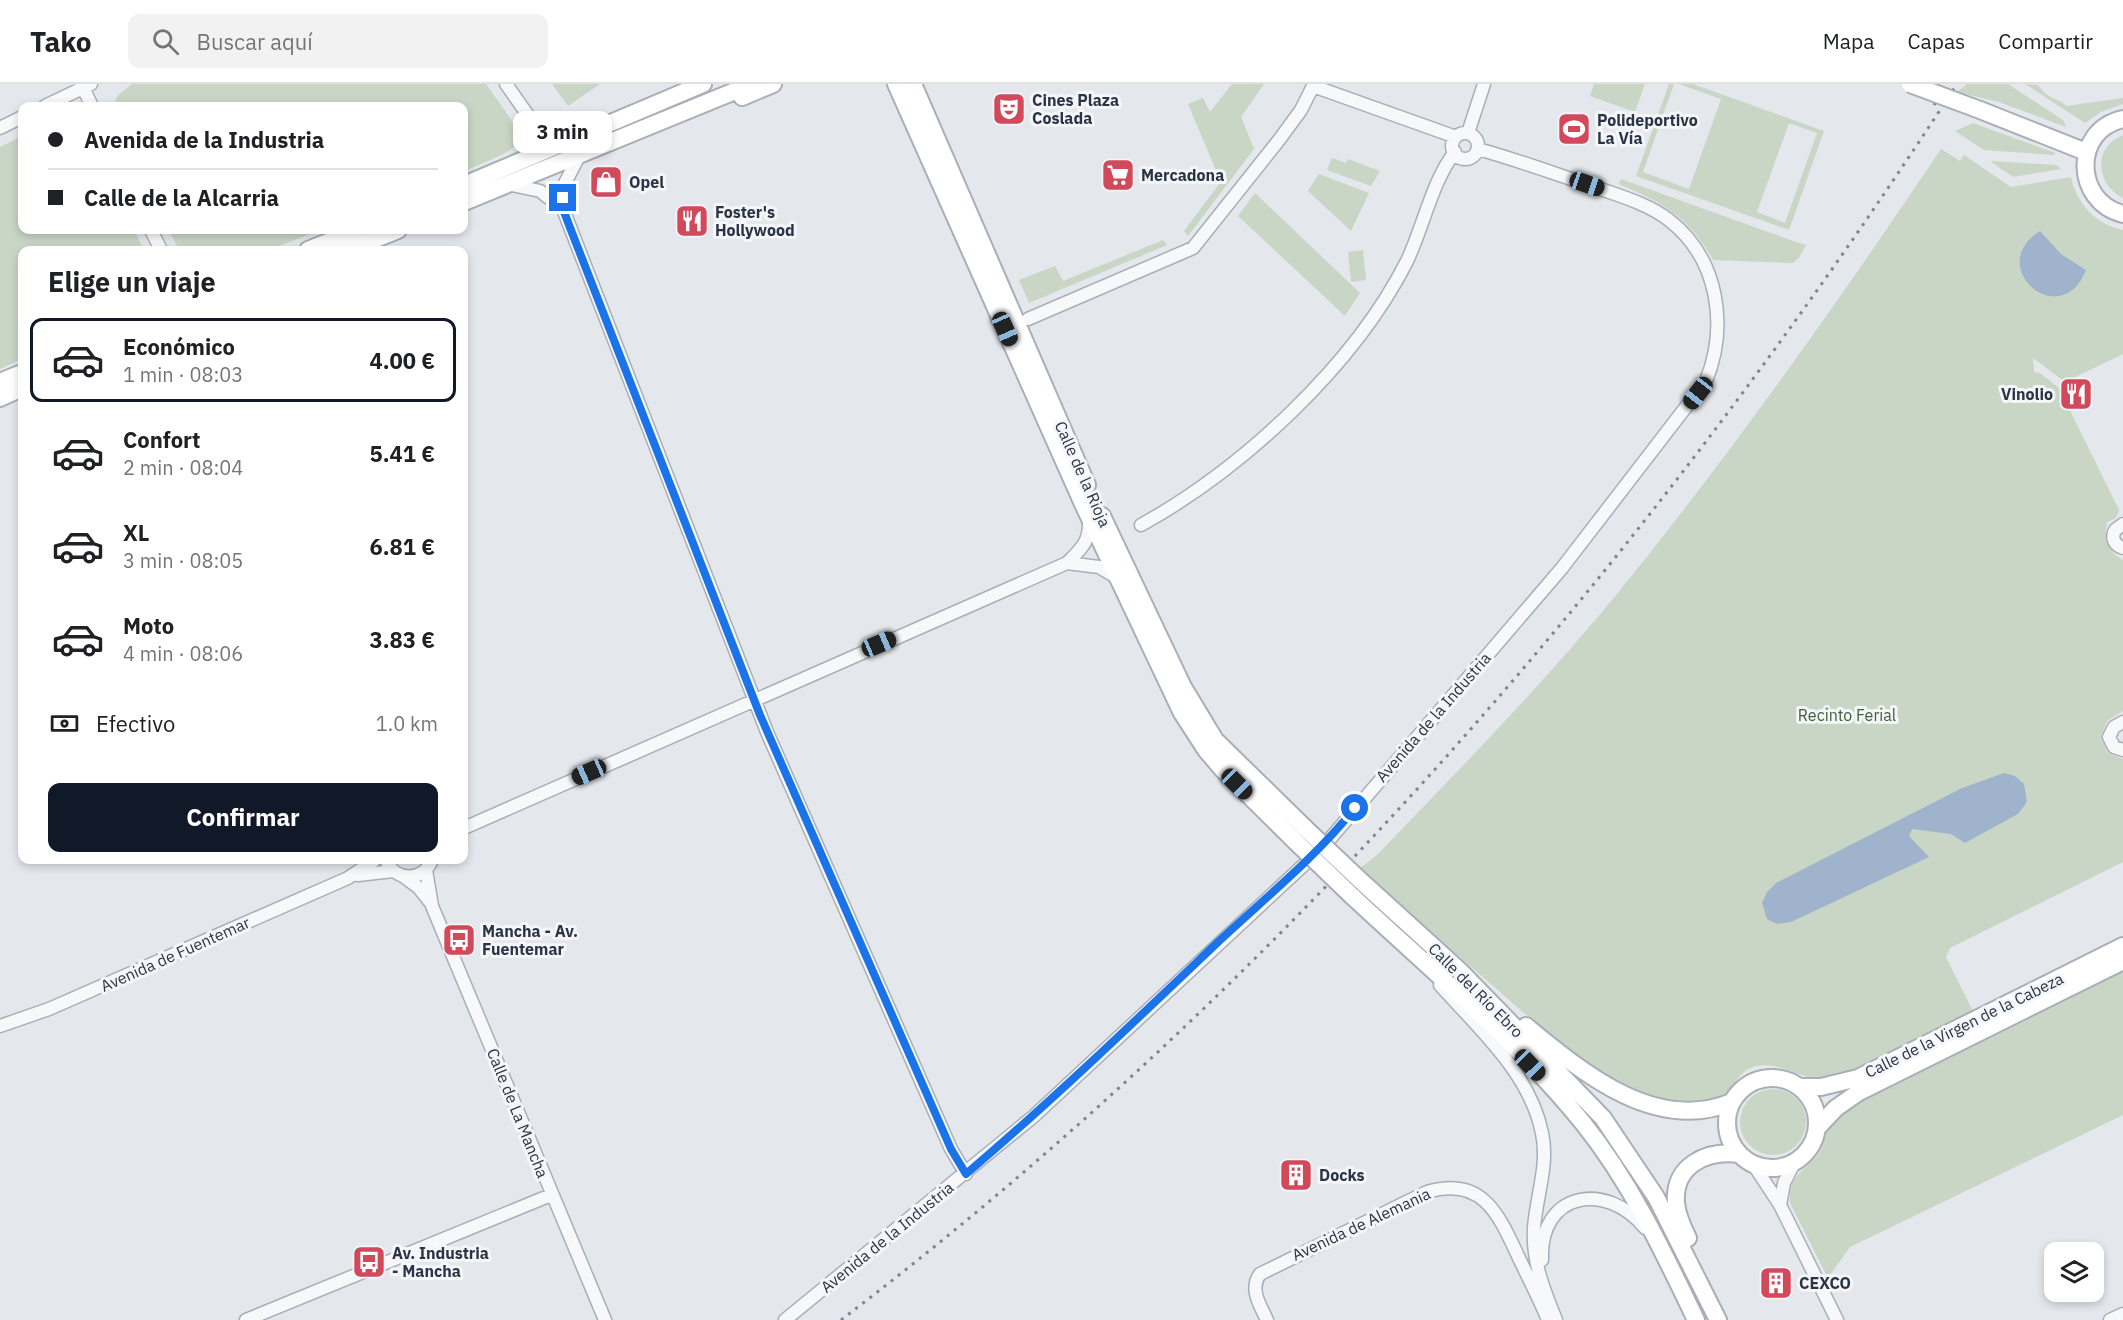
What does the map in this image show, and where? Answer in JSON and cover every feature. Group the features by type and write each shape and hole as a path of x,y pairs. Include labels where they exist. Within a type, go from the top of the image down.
{"main road":[{"path":"468,183 703,84"},
{"path":"468,200 752,84"},
{"path":"704,105 729,102 773,84"},
{"name":"Calle de la Rioja","path":"889,84 905,102"},
{"name":"Calle de la Rioja","path":"896,84 1089,515 1193,732 1223,770 1300,835"},
{"name":"Calle de la Rioja","path":"913,84 1094,500 1183,687 1215,741 1300,835"},
{"path":"1910,84 2086,152"},
{"path":"2123,119 2103,128 2086,152 2085,177 2092,192 2103,205 2123,214"},
{"path":"318,246 348,234"},
{"path":"358,246 388,234"},
{"path":"0,382 18,375"},
{"path":"0,398 18,390"},
{"name":"Calle del Río Ebro","path":"1300,835 1357,889 1461,972 1603,1118 1656,1197 1719,1320"},
{"name":"Calle del Río Ebro","path":"1357,889 1411,951 1501,1035 1583,1124 1637,1201 1696,1320"},
{"name":"Calle de la Virgen de la Cabeza","path":"1801,1088 1821,1088 1858,1078 2123,946"},
{"name":"Calle de la Virgen de la Cabeza","path":"1818,1127 1841,1104 1859,1092 2123,961"},
{"path":"1461,972 1582,1072 1610,1089 1655,1106 1675,1110 1713,1110 1732,1102"},
{"path":"1763,1079 1787,1080 1801,1088 1811,1099 1817,1112 1818,1127 1810,1148 1794,1163 1780,1167 1766,1168 1753,1164 1739,1154 1731,1142 1728,1115 1732,1102 1742,1089 1763,1079"},
{"path":"1719,1320 1682,1225 1676,1195 1680,1178 1699,1158 1722,1152 1739,1154"}],"street":[{"path":"506,84 551,148"},
{"path":"1028,319 1193,248 1279,140 1301,110 1313,85 1462,135 1475,138 1478,149 1473,156 1465,158 1455,152 1453,145 1462,135 1484,84"},
{"path":"53,102 85,85 91,102"},
{"path":"0,128 18,119"},
{"name":"Avenida de la Industria","path":"785,1320 1034,1116 1323,847 1562,568 1706,381 1717,350 1718,307 1708,274 1686,235 1668,219 1628,198 1478,149"},
{"path":"1141,525 1207,485 1259,443 1312,390 1360,333 1406,262 1439,182 1455,152"},
{"path":"580,153 564,185 563,209 754,698 951,1149 966,1174"},
{"path":"506,184 540,191 563,209"},
{"path":"468,826 754,698 1066,563 1087,541 1089,515"},
{"path":"2123,524 2115,530 2113,538 2116,545 2123,548"},
{"path":"1066,563 1099,567 1119,580"},
{"path":"2123,722 2114,727 2109,737 2114,747 2123,750"},
{"name":"Avenida de Fuentemar","path":"0,1026 49,1009 348,878 370,864"},
{"name":"Calle de La Mancha","path":"389,864 398,874 419,888 432,906 605,1320"},
{"name":"Avenida de Fuentemar","path":"348,878 398,874 415,876 429,864"},
{"name":"Calle de La Mancha","path":"431,864 432,906"},
{"path":"1411,951 1513,1069 1537,1114 1543,1135 1543,1161 1533,1248 1539,1276 1556,1320"},
{"path":"1780,1205 1784,1183 1794,1163"},
{"path":"1753,1164 1780,1205 1837,1320"},
{"name":"Avenida de Alemania","path":"1268,1320 1257,1299 1256,1280 1269,1268 1427,1192 1443,1187 1459,1188 1477,1195 1496,1212 1548,1320"},
{"path":"246,1320 551,1195"},
{"path":"1563,1320 1547,1285 1541,1249 1552,1219 1561,1208 1574,1201 1604,1199 1629,1212 1643,1225 1673,1271"},
{"path":"2110,1320 2123,1314"}],"green space":[{"path":"132,84 486,84 511,119 517,131 518,140 514,147 503,154 468,169 468,102 115,102 117,96"},
{"path":"552,84 600,84 568,106"},
{"path":"1232,84 1264,84 1241,117 1254,149 1188,236 1184,231 1226,175 1218,175 1188,104 1203,98 1210,112"},
{"path":"1594,84 1645,84 1635,112 1590,96"},
{"path":"1669,84 1674,84 1643,172 1689,189 1721,99 1679,84 1693,84 1824,131 1789,230 1636,176","holes":["1789,123 1817,133 1785,223 1757,212"]},
{"path":"1967,84 2008,84 2063,120 2066,127 1999,102 1957,92"},
{"path":"2025,84 2038,85 2050,97 2066,106 2123,98 2123,104 2101,112 2085,123"},
{"path":"1973,123 2055,153 2055,155 1984,150 1955,131"},
{"path":"2123,135 2123,198 2107,184 2101,166 2106,148"},
{"path":"18,138 18,234 136,234 142,246 18,246 18,361 0,369 0,147"},
{"name":"Recinto Ferial","path":"1941,149 1960,161 1964,155 2011,187 2071,177 2078,196 2089,211 2104,223 2123,230 2123,354 2065,382 2033,358 2034,372 2040,373 2059,388 2119,510 2116,518 2107,522 2106,535 2111,550 2123,560 2123,711 2107,721 2101,737 2108,753 2123,759 2123,862 1950,948 1946,957 1973,1011 1838,1078 1823,1080 1767,1065 1757,1066 1745,1071 1721,1099 1708,1104 1675,1103 1656,1098 1603,1077 1584,1065 1359,869 1377,855 1500,727 1617,594 1702,486 1784,375 1864,263"},
{"path":"1332,158 1346,163 1348,159 1380,171 1371,186 1327,170"},
{"path":"1990,161 2056,165 2061,169 2013,177"},
{"path":"1319,174 1369,193 1351,231 1308,191"},
{"path":"1621,179 1806,245 1799,258 1793,263 1713,260 1704,245 1674,213 1619,184"},
{"path":"1255,193 1360,293 1345,316 1238,216"},
{"path":"171,234 310,234 279,246 177,246"},
{"path":"1163,240 1167,245 1029,303 1019,280 1055,266 1063,281"},
{"path":"1363,250 1366,280 1351,282 1348,252"},
{"path":"2123,971 2123,1115 1850,1247 1828,1278 1790,1203 1790,1193 1794,1180 1819,1153 1825,1134 1840,1115 1873,1094"},
{"path":"1767,1089 1779,1089 1791,1094 1801,1104 1806,1122 1804,1135 1791,1150 1779,1155 1767,1155 1755,1150 1745,1140 1740,1128 1740,1116 1745,1104 1755,1094"}],"water":[{"path":"2040,231 2061,254 2086,270 2075,288 2060,296 2045,295 2032,288 2023,276 2020,261 2025,245"},
{"path":"2004,773 2015,776 2024,784 2027,802 2018,814 1965,843 1951,834 1912,829 1909,836 1929,857 1791,922 1777,924 1767,919 1762,903 1767,892 1776,883 1962,788"}],"railway":[{"path":"1934,105 1946,84"},
{"path":"841,1320 1004,1189 1160,1050 1310,903 1452,750 1588,591 1717,426 1840,257 1957,84"}],"place":[{"name":"Cines Plaza Coslada","path":"1009,109"},
{"name":"Polideportivo La Vía","path":"1574,129"},
{"name":"Mercadona","path":"1118,175"},
{"name":"Opel","path":"606,182"},
{"name":"Foster's Hollywood","path":"692,221"},
{"name":"Vinolio","path":"2076,394"},
{"name":"Mancha - Av. Fuentemar","path":"459,940"},
{"name":"Docks","path":"1296,1175"},
{"name":"Av. Industria - Mancha","path":"369,1262"},
{"name":"CEXCO","path":"1776,1283"}],"route":[{"path":"563,198 563,209 569,225 760,715 951,1149 966,1174 1034,1116 1235,927 1308,862 1355,808"}]}
